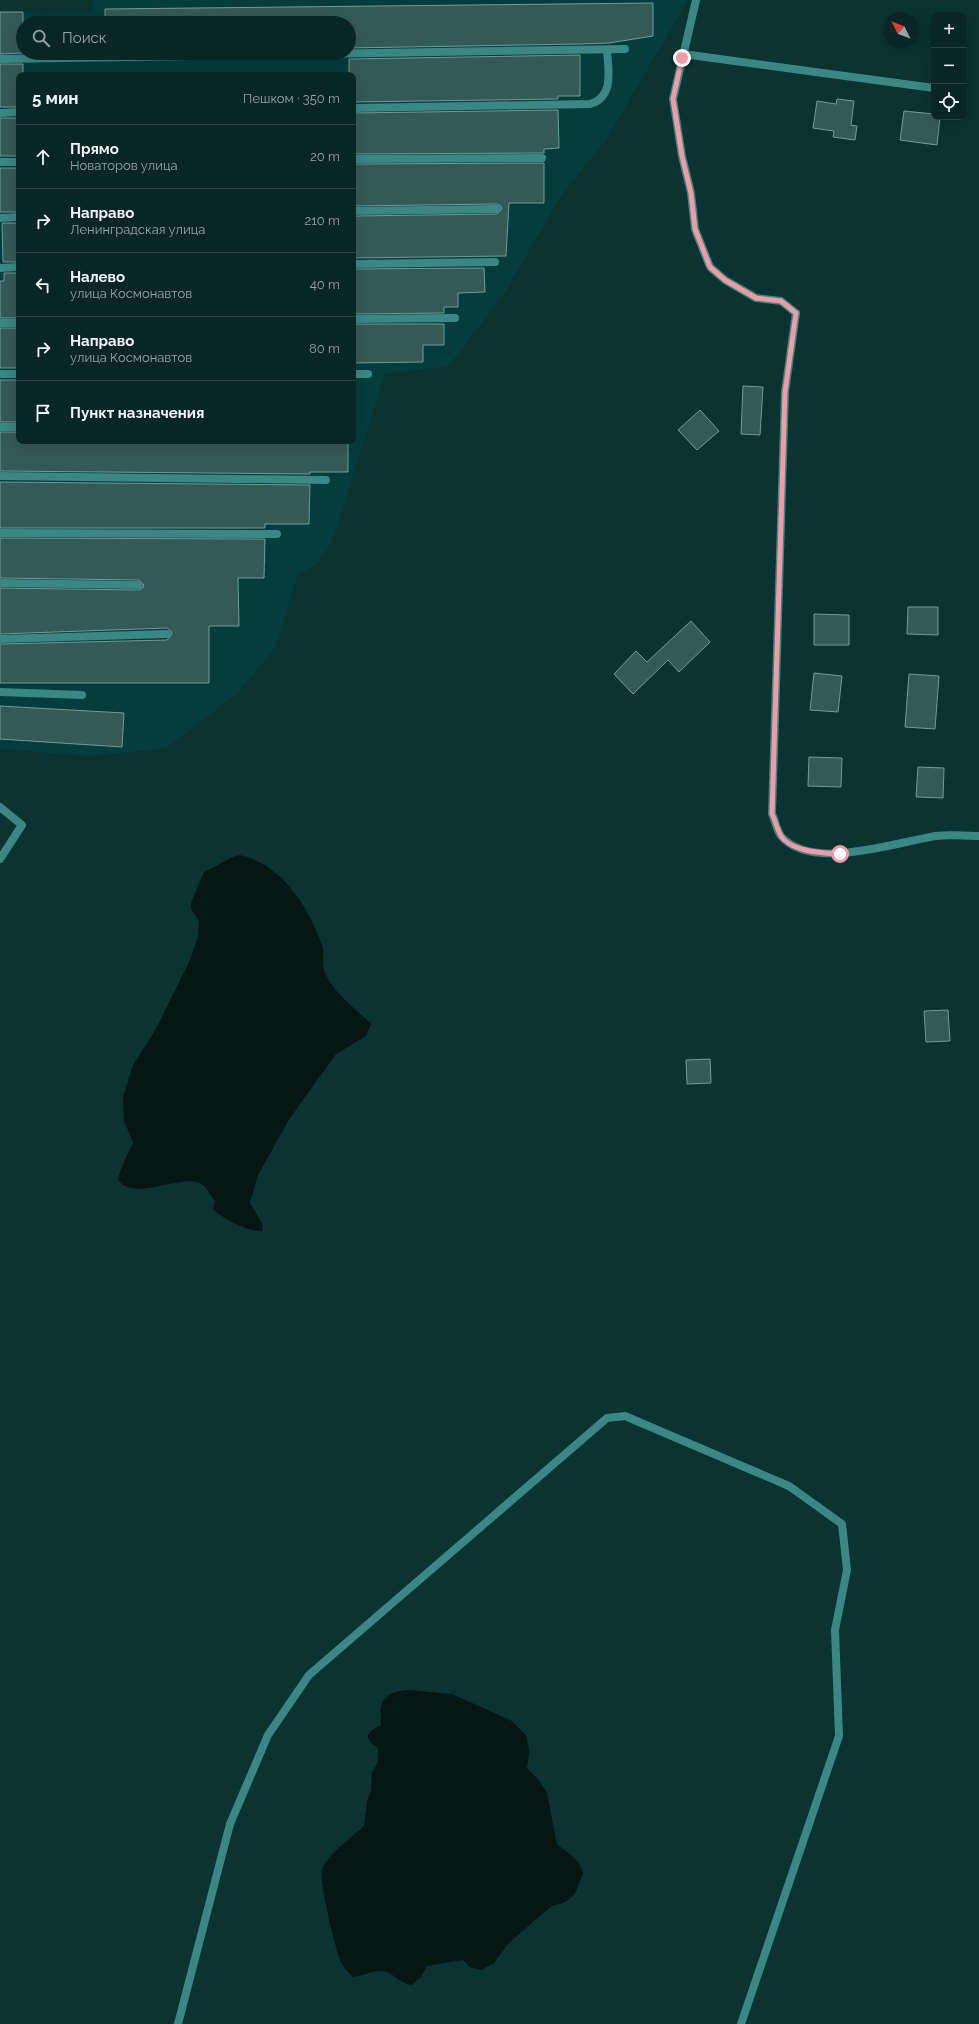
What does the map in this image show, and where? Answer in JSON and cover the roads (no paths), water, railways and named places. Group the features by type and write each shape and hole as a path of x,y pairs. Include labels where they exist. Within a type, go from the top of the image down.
{"street":[{"path":"696,0 673,99 682,156 691,193 695,229 710,267 725,280 756,298 781,301 796,313 785,392 772,814 780,836 793,845 815,853 840,854 938,836 979,836"},
{"path":"356,54 625,49"},
{"path":"356,108 590,104 601,98 608,87 607,50"},
{"path":"683,54 931,88"},
{"path":"0,59 16,59"},
{"path":"0,113 16,112"},
{"path":"356,159 542,158"},
{"path":"0,162 16,162"},
{"path":"356,212 498,209"},
{"path":"0,218 16,217"},
{"path":"356,264 495,262"},
{"path":"0,268 16,267"},
{"path":"356,319 455,318"},
{"path":"0,323 16,323"},
{"path":"0,374 16,374"},
{"path":"356,374 368,374"},
{"path":"0,428 16,427"},
{"path":"0,476 326,480"},
{"path":"0,533 277,534"},
{"path":"0,584 139,585"},
{"path":"0,639 167,634"},
{"path":"0,692 82,695"},
{"path":"0,807 22,825 0,858"},
{"path":"178,2024 230,1824 268,1735 308,1675 607,1418 625,1416 789,1486 842,1524 847,1570 835,1630 839,1736 741,2024"}]}
